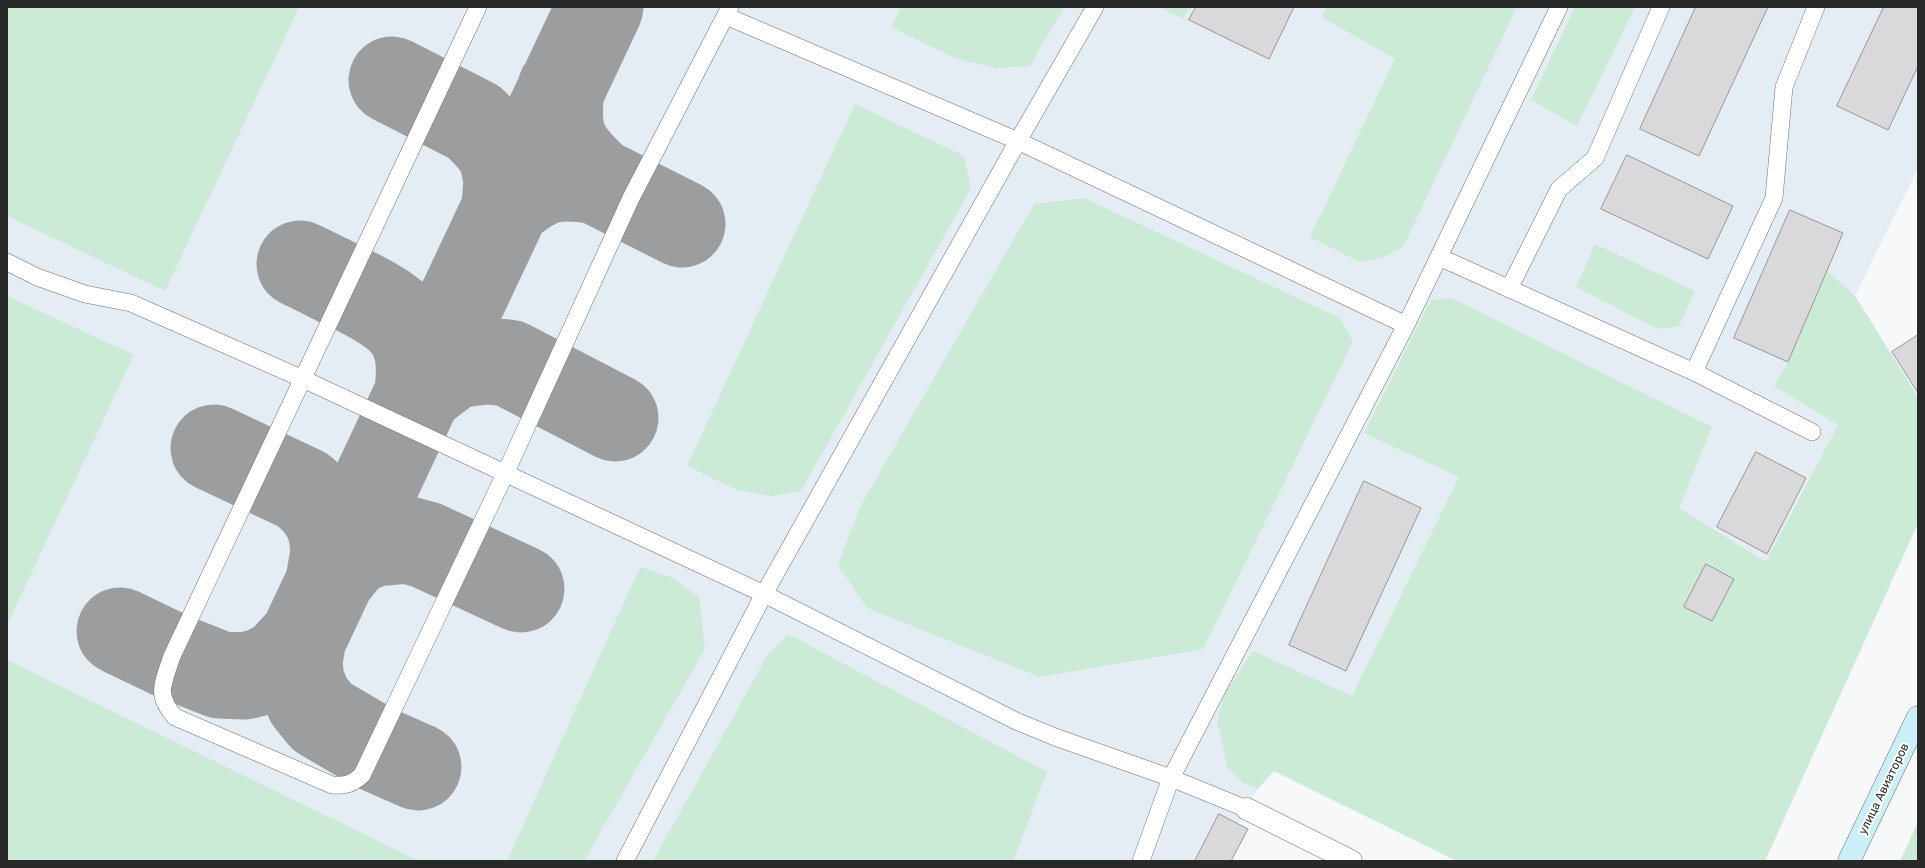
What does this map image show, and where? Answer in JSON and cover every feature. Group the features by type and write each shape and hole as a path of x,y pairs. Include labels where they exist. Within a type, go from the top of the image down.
{"main road":[{"name":"улица Авиаторов","path":"1849,861 1918,717"}],"street":[{"path":"1247,809 1351,861"}],"lane":[{"path":"478,7 172,656 162,688 162,698 166,708 175,717 332,786 345,786 354,783 362,776 506,472 631,198 728,11 1018,141 1406,325"},
{"path":"625,861 764,594 1018,141 1095,7"},
{"path":"1141,861 1171,778 1406,325 1559,7"},
{"path":"1510,288 1559,189 1595,158 1661,7"},
{"path":"1694,372 1774,198 1784,87 1816,7"},
{"path":"1439,257 1694,372 1812,432"},
{"path":"7,262 37,277 85,294 131,303 303,379 506,472 764,594 1016,721 1055,737 1171,778 1247,809"}],"shaded area":[{"path":"7,7 1918,7 1918,168 1855,296 1918,397 1918,523 1765,861 1457,861 1269,769 1238,824 1248,829 1231,861 7,861"}],"green space":[{"path":"7,7 299,7 165,291 7,216"},
{"path":"901,7 1064,7 1030,66 997,68 957,59 891,27"},
{"path":"1160,7 1189,7 1183,19"},
{"path":"1327,7 1517,7 1403,247 1382,258 1360,262 1310,237 1395,59 1322,17"},
{"path":"1575,7 1635,7 1577,126 1531,100"},
{"path":"855,104 964,156 971,188 801,491 771,496 737,490 687,466"},
{"path":"1084,198 1340,318 1353,342 1203,649 1040,677 867,608 838,565 860,507 1034,204"},
{"path":"1595,244 1695,291 1679,326 1658,329 1576,287"},
{"path":"1827,271 1855,296 1918,397 1918,523 1765,861 1457,861 1274,771 1258,789 1241,782 1227,767 1217,720 1225,693 1253,651 1352,696 1459,477 1364,433 1431,300 1451,298 1712,427 1679,508 1766,562 1838,425 1774,386 1788,362"},
{"path":"7,296 134,355 7,625"},
{"path":"640,567 673,578 699,597 705,649 584,861 507,861"},
{"path":"788,634 1047,772 1013,861 653,861 767,656"},
{"path":"7,660 419,861 7,861"},
{"path":"1918,822 1918,861 1900,861"}],"building":[{"path":"1196,7 1294,7 1269,59 1189,20"},
{"path":"1696,7 1768,7 1699,156 1640,129"},
{"path":"1884,7 1918,7 1918,66 1888,130 1837,106"},
{"path":"1627,155 1733,206 1708,259 1601,209"},
{"path":"1790,210 1843,233 1788,362 1734,338"},
{"path":"1918,335 1918,393 1892,352"},
{"path":"1756,452 1806,478 1767,554 1717,527"},
{"path":"1364,481 1421,508 1346,671 1289,645"},
{"path":"1706,564 1734,579 1712,621 1684,607"},
{"path":"1219,814 1248,829 1231,861 1195,861"}],"taxiway":[{"path":"303,638 600,7"},
{"path":"392,80 474,122 487,135 497,147 503,159 507,180 505,207 527,190 547,180 569,178 597,181 576,159 564,140 560,119 561,88"},
{"path":"597,181 682,224"},
{"path":"300,264 374,301 400,319 415,341 418,355 418,392 451,367 486,361 509,363 615,418"},
{"path":"214,448 303,490 317,503 327,518 332,533 334,553 329,581 346,559 358,549 376,543 408,540 426,545 521,589"},
{"path":"120,631 172,656 220,675 245,676 264,671 281,662 303,638 299,661 301,682 309,701 322,717 375,748 418,767"}]}
